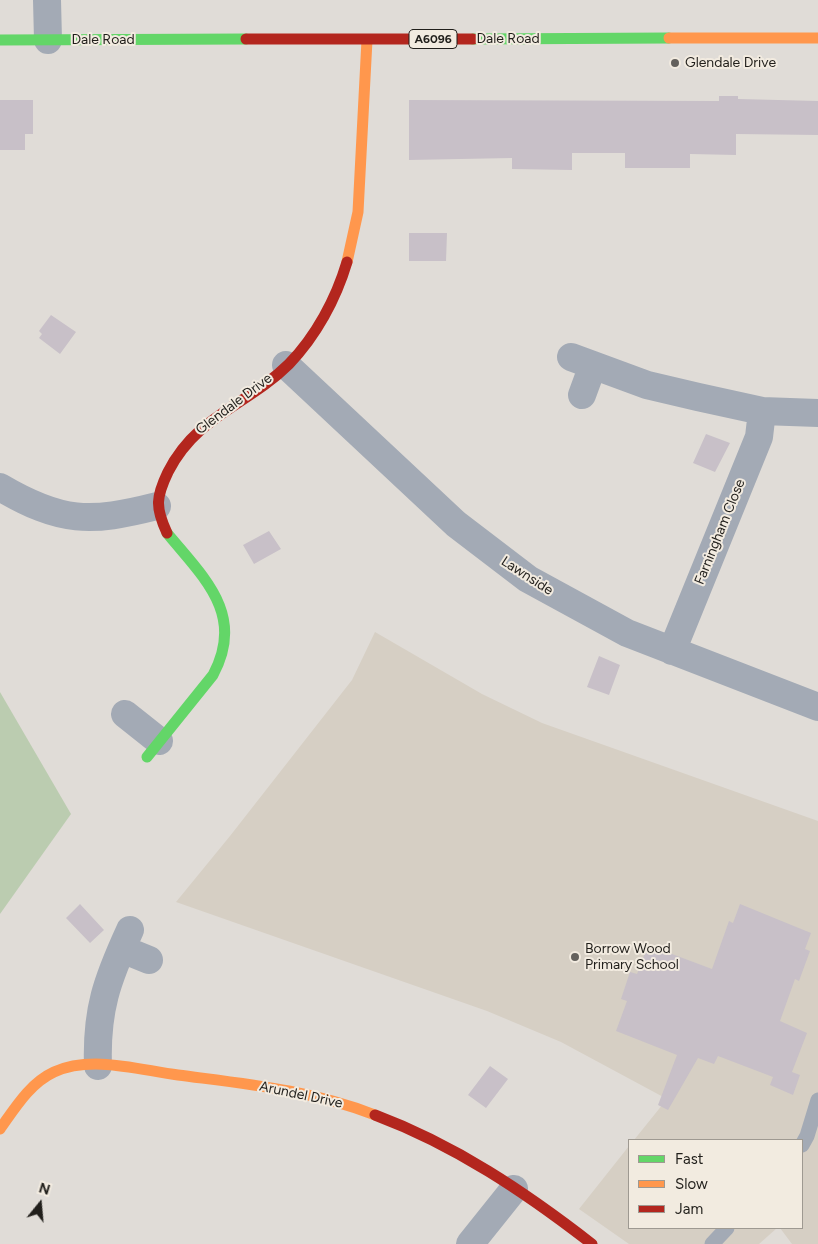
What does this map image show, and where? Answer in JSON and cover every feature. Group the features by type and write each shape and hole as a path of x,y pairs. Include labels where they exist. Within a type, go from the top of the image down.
{"street":[{"path":"47,0 48,40"},
{"name":"Dale Road","path":"48,40 818,38"},
{"name":"A6096","path":"0,40 48,40"},
{"name":"Glendale Drive","path":"157,506 158,494 174,460 196,430 286,366 312,334 333,300 351,250 358,211 357,185 367,40"},
{"path":"582,395 582,361 647,385 762,411 818,412"},
{"name":"Lawnside","path":"286,366 456,524 504,563 586,612 627,633 818,707"},
{"name":"Farningham Close","path":"672,652 758,437 762,411"},
{"path":"0,487 41,506 73,517 104,518 157,506 161,523 215,593 226,620 223,647 218,666 153,749 125,714"},
{"path":"98,1066 98,1032 102,1001 126,939 149,960"},
{"name":"Arundel Drive","path":"0,1130 20,1102 46,1076 76,1066 98,1066 248,1084 322,1097 408,1126 464,1156 592,1244"},
{"path":"470,1244 514,1189"}],"lane":[{"path":"803,1143 818,1100"},
{"path":"712,1244 726,1229"}],"shaded area":[{"name":"Borrow Wood Primary School","path":"375,632 482,694 542,723 818,821 818,1244 792,1244 781,1229 803,1229 803,1139 635,1139 667,1099 561,1042 487,1011 176,902 352,680"},
{"path":"628,1147 628,1229 776,1229 759,1244 629,1244 579,1209"}],"green space":[{"path":"0,692 71,814 0,914"}],"building":[{"path":"719,96 738,96 738,99 818,101 818,135 736,134 736,155 690,154 690,168 625,168 625,153 572,153 572,170 512,169 512,158 409,160 409,100 719,101"},
{"path":"0,100 33,100 33,134 25,134 25,150 0,150"},
{"path":"409,233 447,233 446,261 409,261"},
{"path":"51,315 76,332 60,354 39,338 42,334 39,331"},
{"path":"706,434 730,443 715,472 693,463"},
{"path":"269,531 281,549 254,564 243,545"},
{"path":"599,656 620,665 609,695 587,687"},
{"path":"80,904 104,930 90,943 66,918"},
{"path":"740,904 811,933 805,949 810,951 799,981 795,979 780,1021 807,1033 792,1072 800,1075 793,1095 770,1085 773,1077 718,1056 714,1064 698,1058 668,1110 658,1105 677,1055 616,1031 627,1001 621,999 630,972 637,974 648,945 712,969 729,921 733,923"},
{"path":"490,1066 508,1079 486,1108 468,1095"}],"traffic: fast":[{"path":"473,39 669,38"},
{"path":"0,40 246,39"},
{"path":"147,757 213,675 222,653 225,633 222,615 216,598 194,565 167,533"}],"traffic: slow":[{"path":"669,38 818,38"},
{"path":"347,262 358,212 367,40"},
{"path":"0,1129 30,1089 45,1077 69,1067 100,1064 278,1089 327,1099 375,1115"}],"traffic: jam":[{"path":"246,39 473,39"},
{"path":"167,533 160,516 159,495 168,472 180,453 193,437 208,424 273,378 299,353 331,303 347,262"},
{"path":"375,1115 433,1140 488,1171 541,1206 592,1244"}],"place":[{"name":"Glendale Drive","path":"675,63"},
{"name":"Borrow Wood Primary School","path":"575,957"}]}
